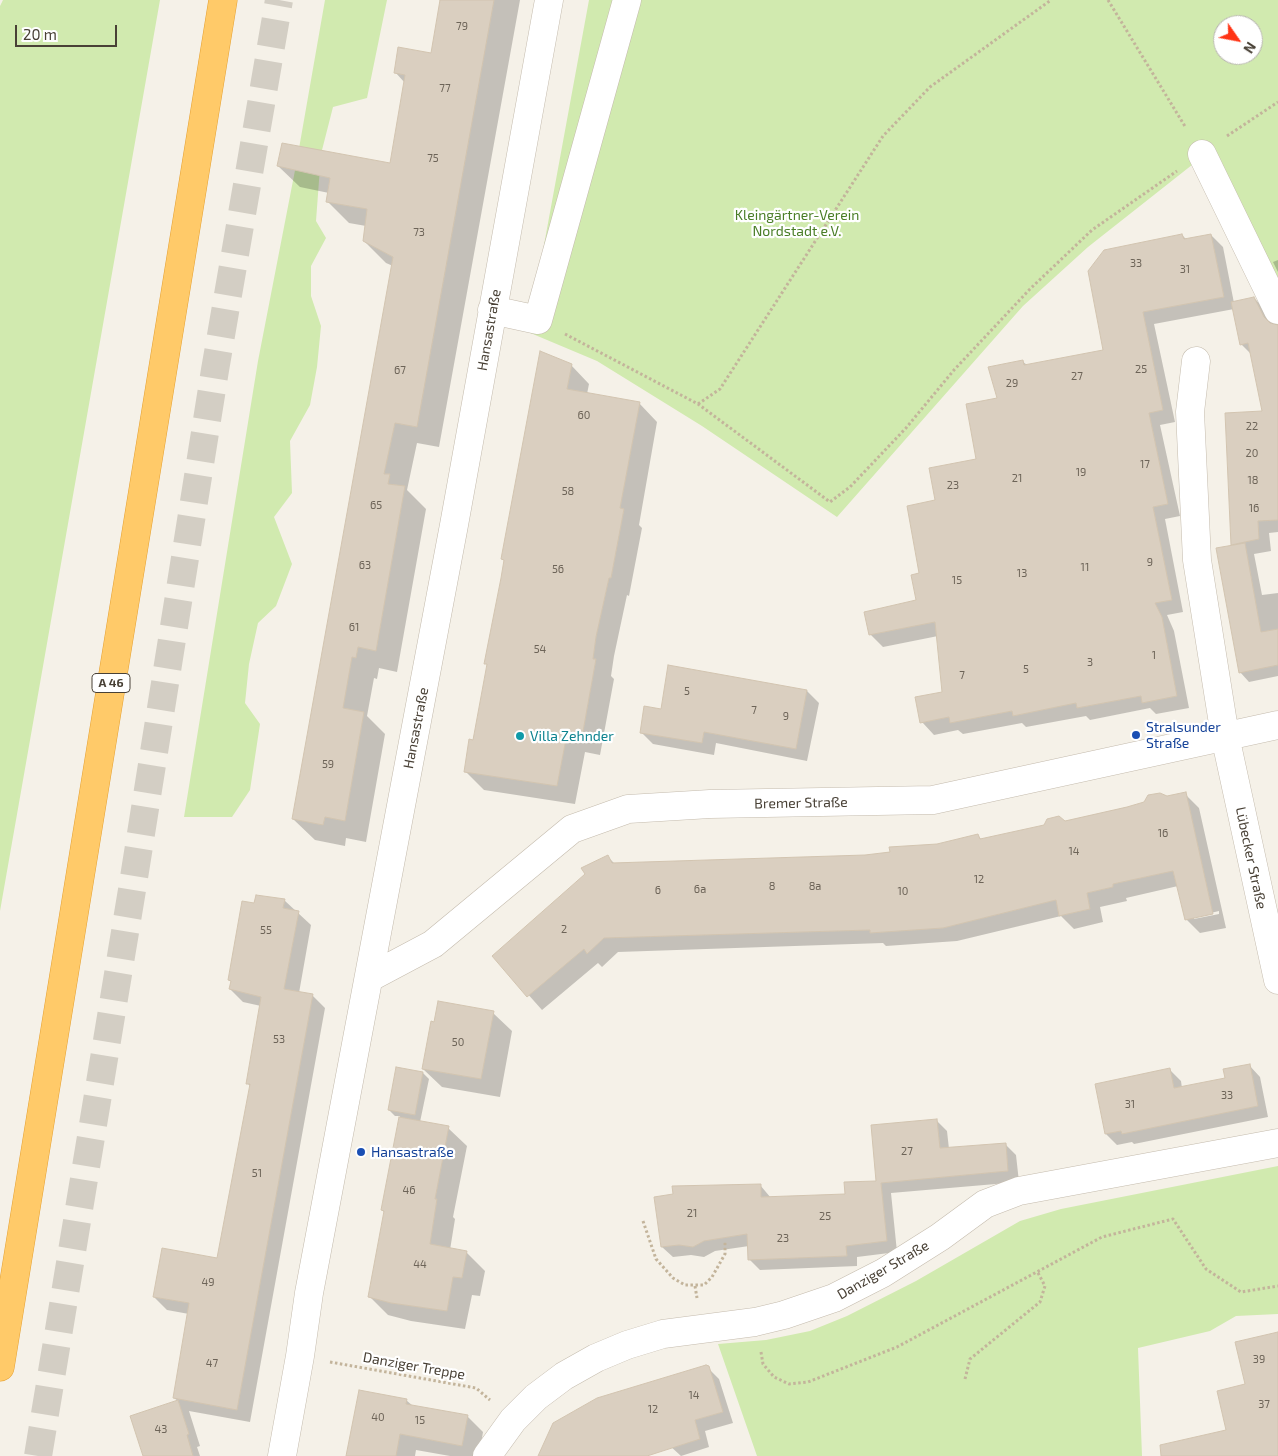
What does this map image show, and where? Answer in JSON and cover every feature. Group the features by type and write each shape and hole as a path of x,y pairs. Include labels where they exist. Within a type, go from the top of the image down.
{"highway":[{"name":"A 46","path":"0,1367 223,0"}],"street":[{"name":"Hansastraße","path":"282,1456 309,1293 452,535 549,0"},
{"path":"492,310 538,320 635,2"},
{"path":"1195,143 1278,310"},
{"path":"1196,361 1190,412 1197,560 1224,736"},
{"name":"Bremer Straße","path":"368,978 433,944 572,829 628,809 710,804 932,800 1278,724"},
{"name":"Lübecker Straße","path":"1224,736 1278,980"},
{"name":"Danziger Straße","path":"487,1456 513,1420 536,1397 564,1376 596,1358 627,1345 663,1334 755,1322 784,1315 834,1298 883,1273 985,1204 1019,1191 1278,1143"}],"path":[{"path":"698,404 720,389 883,136 930,87 1052,0"},
{"path":"1108,0 1195,143"},
{"path":"538,320 698,404 830,502 850,486 906,428 954,370 1030,289 1085,237 1195,143 1278,102"},
{"path":"755,1322 763,1364 774,1377 789,1384 808,1382 897,1347 1102,1237 1173,1219 1206,1269 1241,1292 1278,1286"},
{"path":"643,1221 656,1259 673,1278 685,1285 704,1285 712,1277 725,1254 724,1241"},
{"path":"965,1379 970,1359 1040,1302 1044,1286 1037,1271"},
{"name":"Danziger Treppe","path":"300,1356 476,1388 513,1420"}],"green space":[{"path":"3,0 160,0 0,911 0,6"},
{"path":"325,0 387,0 367,98 333,107 321,154 316,221 326,238 311,266 311,296 321,326 317,367 310,405 290,441 292,493 274,517 292,564 276,606 258,623 249,664 245,703 260,724 250,790 232,817 184,817 258,361 297,160"},
{"name":"Kleingärtner-Verein Nordstadt e.V.","path":"589,0 1278,0 1278,336 1197,161 1088,247 1023,306 837,517 702,426 597,361 528,332"},
{"path":"1278,1166 1278,1314 1236,1316 1210,1331 1138,1348 1142,1456 757,1456 718,1344 766,1340 810,1331 847,1316 916,1281 1020,1221 1061,1209"}],"building":[{"path":"440,0 494,0 417,427 395,423 384,474 390,474 388,484 405,486 376,651 358,647 356,658 352,657 343,708 364,712 345,821 325,817 323,825 292,819 393,257 363,241 367,209 326,202 330,178 277,166 282,143 390,163 405,75 394,73 398,47 431,53"},
{"path":"1182,234 1184,239 1211,234 1224,297 1143,312 1163,410 1149,413 1168,504 1153,507 1172,600 1155,603 1162,617 1177,696 1142,703 1141,696 1077,708 1076,703 1013,716 1012,711 950,723 949,717 920,723 915,697 942,692 935,622 869,635 864,612 916,600 911,575 919,573 907,506 935,500 929,468 976,459 966,404 997,398 988,367 1023,360 1024,365 1103,350 1088,271 1104,250"},
{"path":"1254,297 1264,317 1270,323 1278,325 1278,520 1258,521 1259,539 1231,545 1225,413 1262,411 1248,343 1240,345 1231,302"},
{"path":"540,351 572,364 567,389 640,402 620,508 624,509 611,578 609,578 596,637 593,659 596,659 582,737 567,734 557,786 464,772 469,739 473,740 487,664 484,664 504,560 501,559"},
{"path":"1245,543 1261,632 1278,629 1278,665 1239,673 1216,548"},
{"path":"668,665 807,690 796,749 704,732 702,743 640,733 644,706 661,709"},
{"path":"1186,792 1213,914 1185,920 1173,871 1113,884 1113,887 1087,893 1090,909 1059,916 1056,900 943,928 870,933 870,930 604,938 587,954 584,949 527,997 492,956 585,874 581,868 608,855 612,863 865,855 890,852 889,847 937,844 978,834 980,839 1044,825 1047,819 1059,816 1065,821 1127,807 1144,802 1148,795 1160,793 1167,796"},
{"path":"256,895 285,899 283,908 299,911 284,989 313,994 237,1410 173,1398 189,1303 153,1297 162,1248 217,1258 250,1084 246,1084 261,997 229,989 231,981 228,980 242,901 254,903"},
{"path":"438,1001 494,1011 481,1079 422,1069 431,1021 434,1022"},
{"path":"1250,1064 1258,1106 1122,1134 1121,1131 1105,1134 1095,1084 1170,1068 1174,1088 1225,1078 1223,1069"},
{"path":"396,1067 423,1072 415,1115 388,1110"},
{"path":"399,1117 449,1126 435,1199 437,1199 430,1244 467,1251 462,1278 453,1277 447,1311 391,1303 368,1297 384,1211 381,1210"},
{"path":"937,1119 940,1148 1006,1143 1008,1171 881,1183 887,1241 846,1246 847,1256 748,1260 747,1234 704,1241 693,1247 679,1245 661,1247 654,1197 673,1194 672,1186 761,1184 761,1197 845,1194 844,1182 876,1181 871,1125"},
{"path":"1278,1332 1278,1456 1161,1456 1160,1445 1226,1430 1217,1391 1245,1384 1235,1342"},
{"path":"706,1365 709,1366 723,1412 695,1420 700,1439 647,1456 538,1456 553,1423 597,1398"},
{"path":"359,1390 407,1399 406,1404 468,1415 462,1446 400,1434 396,1456 346,1456"},
{"path":"178,1400 189,1434 187,1435 193,1456 143,1456 130,1416"}],"tunnel":[{"path":"38,1456 132,890 215,370 279,0"}],"place":[{"name":"Stralsunder Straße","path":"1136,735"},
{"name":"Villa Zehnder","path":"520,736"},
{"name":"Hansastraße","path":"361,1152"}]}
